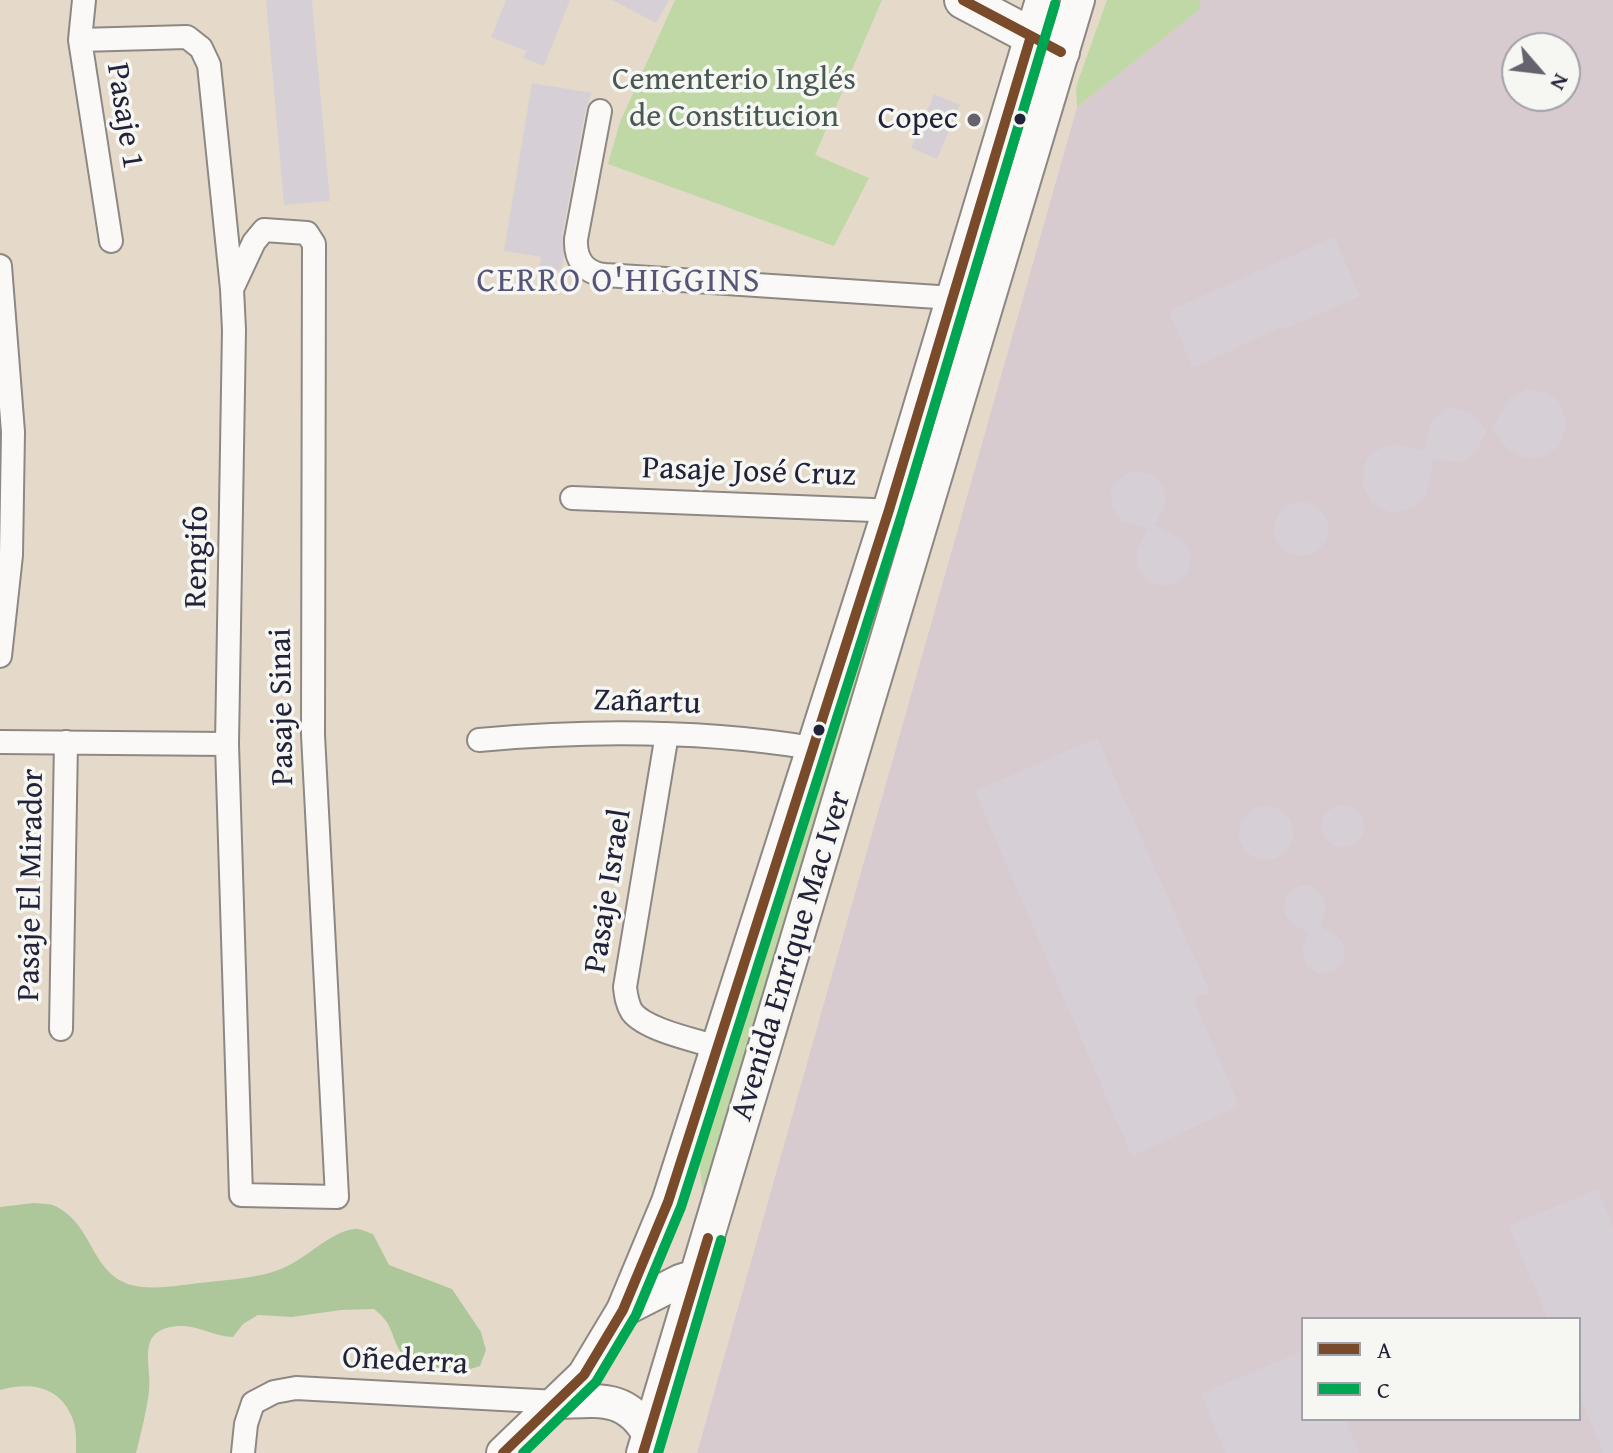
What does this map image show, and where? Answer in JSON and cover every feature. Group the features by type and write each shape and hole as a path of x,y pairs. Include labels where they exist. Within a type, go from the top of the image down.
{"main road":[{"path":"963,0 1046,44"},
{"name":"Avenida Enrique Mac Iver","path":"646,1444 923,512 1046,44 1042,0"},
{"name":"Avenida Enrique Mac Iver","path":"503,1453 584,1375 623,1310 668,1202 889,510 953,298 1046,44 1078,0"},
{"path":"790,815 831,825"},
{"path":"682,1159 712,1223"},
{"path":"623,1310 696,1276"},
{"path":"557,1402 603,1400 615,1403 636,1417 646,1444"}],"street":[{"name":"Pasaje 1","path":"84,0 80,40 111,241"},
{"name":"Rengifo","path":"80,40 187,37 201,48 209,65 234,330 227,744 241,1195"},
{"path":"600,111 575,248 578,258 590,271 605,275 953,298"},
{"name":"Pasaje Sinai","path":"232,289 254,242 264,230 307,233 314,244 313,735 337,1197 241,1195"},
{"path":"0,656 11,555 13,432 1,280"},
{"name":"Pasaje José Cruz","path":"572,498 923,512"},
{"name":"Zañartu","path":"479,740 562,733 667,734 812,748"},
{"name":"Pasaje Israel","path":"667,734 625,987 626,997 634,1014 646,1023 717,1047"},
{"path":"0,742 227,744"},
{"name":"Pasaje El Mirador","path":"61,1029 66,742"},
{"name":"Oñederra","path":"243,1453 246,1424 253,1403 274,1392 296,1388 557,1402"}],"shaded area":[{"path":"1200,0 1613,0 1613,1453 697,1453 1077,107 1200,9"}],"green space":[{"name":"Cementerio Inglés de Constitucion","path":"675,0 882,0 815,155 869,178 834,246 608,164 620,122"},
{"path":"1107,0 1200,0 1200,9 1077,107 1076,87"},
{"path":"1028,71 1048,81 709,1199 702,1187 699,1158"},
{"path":"34,1203 55,1206 70,1216 112,1275 125,1283 142,1287 176,1286 264,1274 290,1265 337,1234 362,1230 373,1234 389,1265 452,1289 481,1332 486,1350 480,1366 448,1372 425,1370 406,1360 388,1324 374,1309 292,1317 258,1315 243,1324 233,1337 187,1326 165,1328 156,1334 148,1350 149,1392 136,1453 76,1453 73,1420 58,1397 31,1386 0,1390 0,1207"}],"building":[{"path":"266,0 312,0 330,201 284,205"},
{"path":"506,0 570,0 544,66 523,58 526,51 491,37"},
{"path":"612,0 669,0 656,23"},
{"path":"532,83 592,93 586,108 562,236 564,256 561,271 539,267 541,257 504,251"},
{"path":"934,94 960,105 937,159 911,148"},
{"path":"1334,237 1360,296 1285,329 1283,326 1193,368 1169,311"},
{"path":"1528,389 1547,393 1556,399 1562,407 1566,424 1557,448 1542,457 1525,458 1509,450 1491,429 1511,397"},
{"path":"1453,408 1470,413 1487,431 1475,453 1461,462 1433,459 1427,493 1416,506 1389,512 1373,504 1363,486 1364,466 1368,458 1375,451 1392,444 1424,451 1431,421 1444,410"},
{"path":"1136,471 1151,474 1163,486 1164,508 1154,525 1183,540 1190,553 1189,569 1185,576 1169,586 1150,583 1137,568 1137,551 1148,528 1121,521 1112,507 1111,491 1115,483"},
{"path":"1301,502 1320,510 1328,529 1320,548 1301,556 1282,548 1274,529 1282,510"},
{"path":"1097,738 1210,993 1193,998 1239,1106 1132,1156 975,791"},
{"path":"1343,805 1358,811 1364,826 1358,841 1343,847 1328,841 1322,826 1328,811"},
{"path":"1266,806 1285,814 1293,833 1285,852 1266,860 1247,852 1239,833 1247,814"},
{"path":"1304,885 1312,886 1323,896 1326,910 1320,926 1337,936 1345,948 1343,962 1333,972 1318,973 1306,965 1302,949 1309,932 1292,924 1284,911 1286,896 1291,890"},
{"path":"1597,1189 1613,1227 1613,1453 1604,1453 1581,1399 1581,1317 1547,1317 1509,1226"},
{"path":"1301,1352 1301,1421 1346,1421 1359,1453 1226,1453 1201,1394"}],"transit line":[{"name":"A","path":"963,0 1061,52"},
{"name":"C","path":"523,1453 596,1382 636,1315 681,1207 902,514 1055,4"},
{"name":"A","path":"503,1453 584,1375 623,1310 668,1202 889,510 1031,36"},
{"name":"A","path":"643,1453 708,1238"},
{"name":"C","path":"658,1453 721,1240"}],"place":[{"name":"Copec","path":"974,120"}],"district":[{"name":"CERRO O'HIGGINS","path":"619,282"}]}
